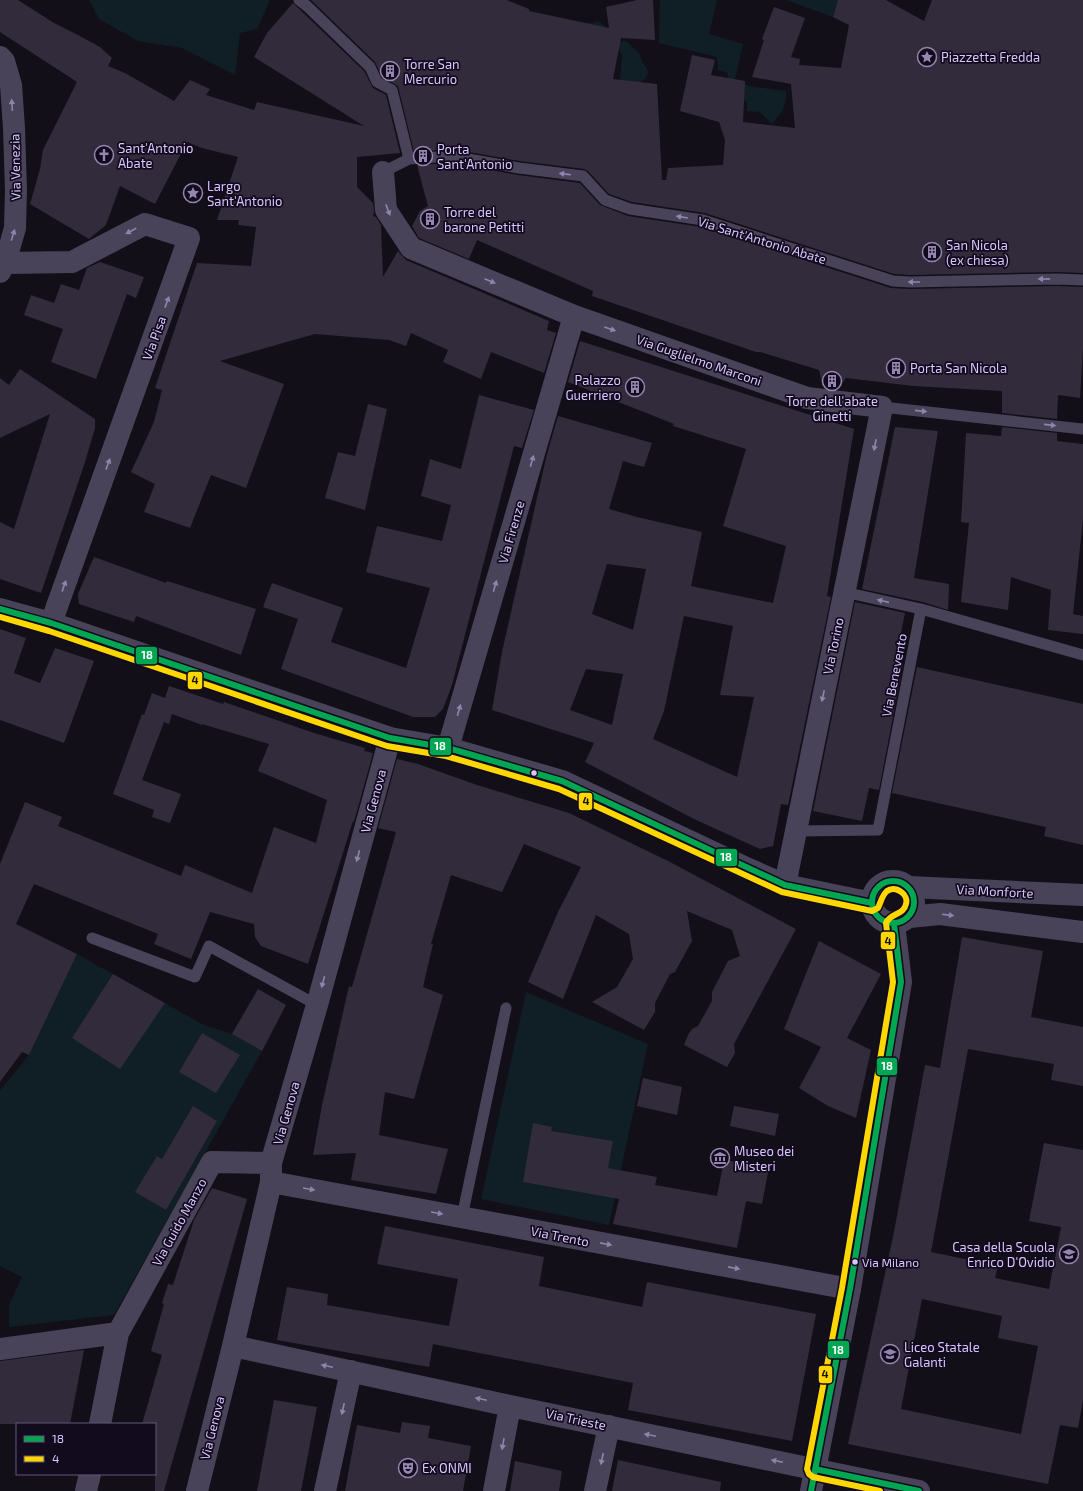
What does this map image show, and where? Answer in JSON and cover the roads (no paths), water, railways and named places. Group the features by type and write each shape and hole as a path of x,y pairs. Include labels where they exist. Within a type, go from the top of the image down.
{"street":[{"name":"Via Venezia","path":"2,59 11,85 16,190 15,228 2,267"},
{"name":"Via Guglielmo Marconi","path":"383,172 386,210 411,248 574,316 807,398 882,407"},
{"name":"Via Pisa","path":"2,267 72,262 144,224 190,238 51,623"},
{"name":"Via Firenze","path":"448,748 574,316"},
{"name":"Via Torino","path":"785,885 882,407"},
{"path":"0,609 51,623 390,738 448,748 562,781 785,885 872,903"},
{"name":"Via Genova","path":"197,1491 233,1346 271,1172 390,738"},
{"path":"893,881 901,882 908,887 913,894 915,902 913,910 902,920 886,922 879,918 874,911 872,903 873,895 878,888 884,883 893,881"},
{"name":"Via Monforte","path":"908,887 1083,895"},
{"name":"Via Monforte","path":"902,920 940,914 1083,932"},
{"path":"811,1491 850,1289 901,982 902,920"},
{"name":"Via Guido Manzo","path":"100,1423 118,1333 212,1162 271,1172"},
{"name":"Via Trento","path":"271,1172 462,1217 850,1289"},
{"path":"0,1349 118,1333"},
{"name":"Via Trieste","path":"233,1346 510,1406 919,1491"},
{"path":"325,1491 351,1371"},
{"path":"494,1491 510,1406"},
{"path":"595,1491 609,1426"},
{"path":"86,1491 90,1475"}],"lane":[{"path":"299,0 370,67 377,82 392,90 409,159"},
{"name":"Via Sant'Antonio Abate","path":"383,172 409,159 450,156 519,168 583,176 605,200 630,209 703,220 893,281 910,282 1058,278 1083,280"},
{"name":"Via Guglielmo Marconi","path":"882,407 1083,429"},
{"path":"844,592 921,609 1083,655"},
{"name":"Via Benevento","path":"795,831 878,830 921,609"},
{"path":"92,938 195,978 209,946 317,1005"},
{"path":"462,1217 506,1008"}],"place":[{"name":"Piazzetta Fredda","path":"927,57"},
{"name":"Torre San Mercurio","path":"390,71"},
{"name":"Sant'Antonio Abate","path":"104,155"},
{"name":"Porta Sant'Antonio","path":"423,156"},
{"name":"Largo Sant'Antonio","path":"193,193"},
{"name":"Torre del barone Petitti","path":"430,219"},
{"name":"San Nicola (ex chiesa)","path":"932,252"},
{"name":"Porta San Nicola","path":"896,368"},
{"name":"Torre dell'abate Ginetti","path":"832,381"},
{"name":"Palazzo Guerriero","path":"635,387"},
{"name":"Museo dei Misteri","path":"720,1158"},
{"name":"Casa della Scuola Enrico D'Ovidio","path":"1069,1254"},
{"name":"Via Milano","path":"855,1262"},
{"name":"Liceo Statale Galanti","path":"890,1354"},
{"name":"Ex ONMI","path":"408,1468"}]}
